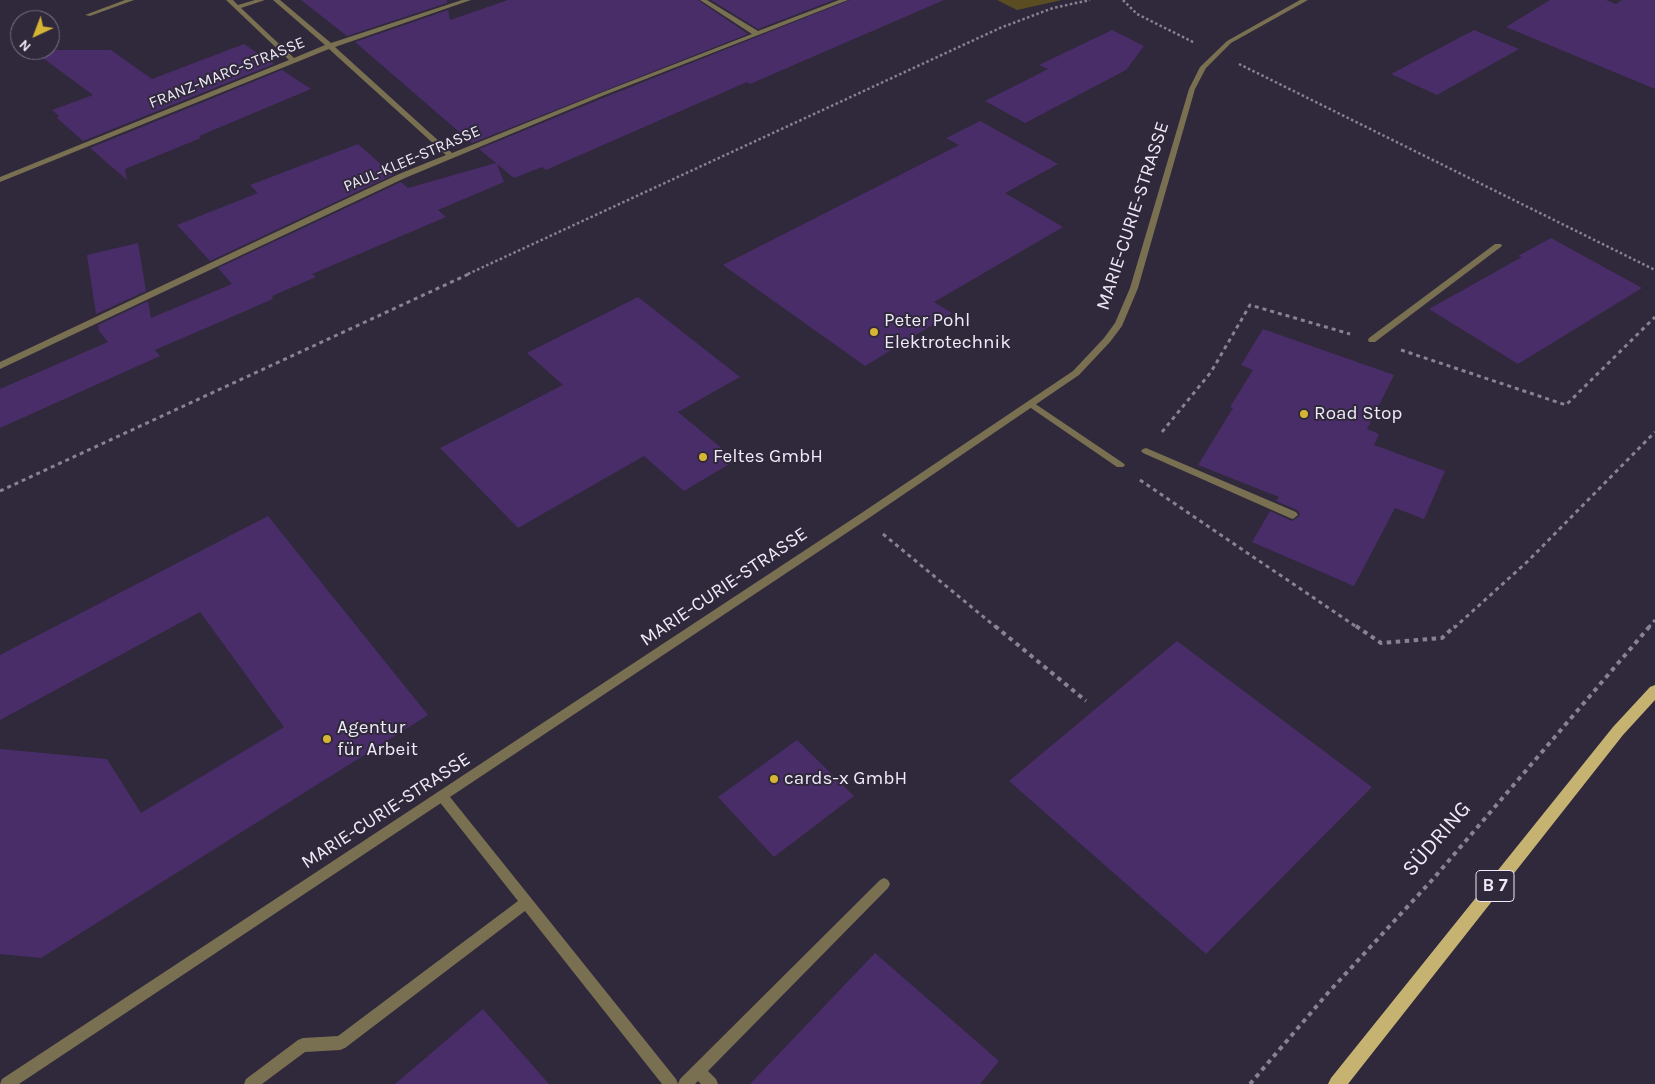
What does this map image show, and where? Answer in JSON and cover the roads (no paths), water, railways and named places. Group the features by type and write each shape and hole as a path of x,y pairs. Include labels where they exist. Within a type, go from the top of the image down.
{"main road":[{"name":"B 7","path":"1337,1084 1618,731 1655,691"}],"street":[{"path":"88,15 131,0"},
{"path":"229,0 293,61"},
{"path":"237,7 262,0"},
{"path":"276,0 452,156"},
{"name":"FRANZ-MARC-STRASSE","path":"0,180 330,46 468,0"},
{"path":"703,0 756,33"},
{"name":"PAUL-KLEE-STRASSE","path":"0,366 203,268 393,180 756,33 845,0"},
{"name":"MARIE-CURIE-STRASSE","path":"7,1084 864,518 1076,373 1102,346 1119,324 1134,288 1192,89 1203,67 1229,42 1305,0"},
{"path":"1372,340 1498,246"},
{"path":"1031,404 1120,466"},
{"path":"1146,451 1292,515"},
{"path":"442,796 671,1084"},
{"path":"685,1084 884,884"},
{"path":"250,1084 303,1045 340,1043 526,902"},
{"path":"698,1070 711,1084"}],"place":[{"name":"Peter Pohl Elektrotechnik","path":"874,332"},
{"name":"Road Stop","path":"1304,414"},
{"name":"Feltes GmbH","path":"703,457"},
{"name":"Agentur für Arbeit","path":"327,739"},
{"name":"cards-x GmbH","path":"774,779"}]}
